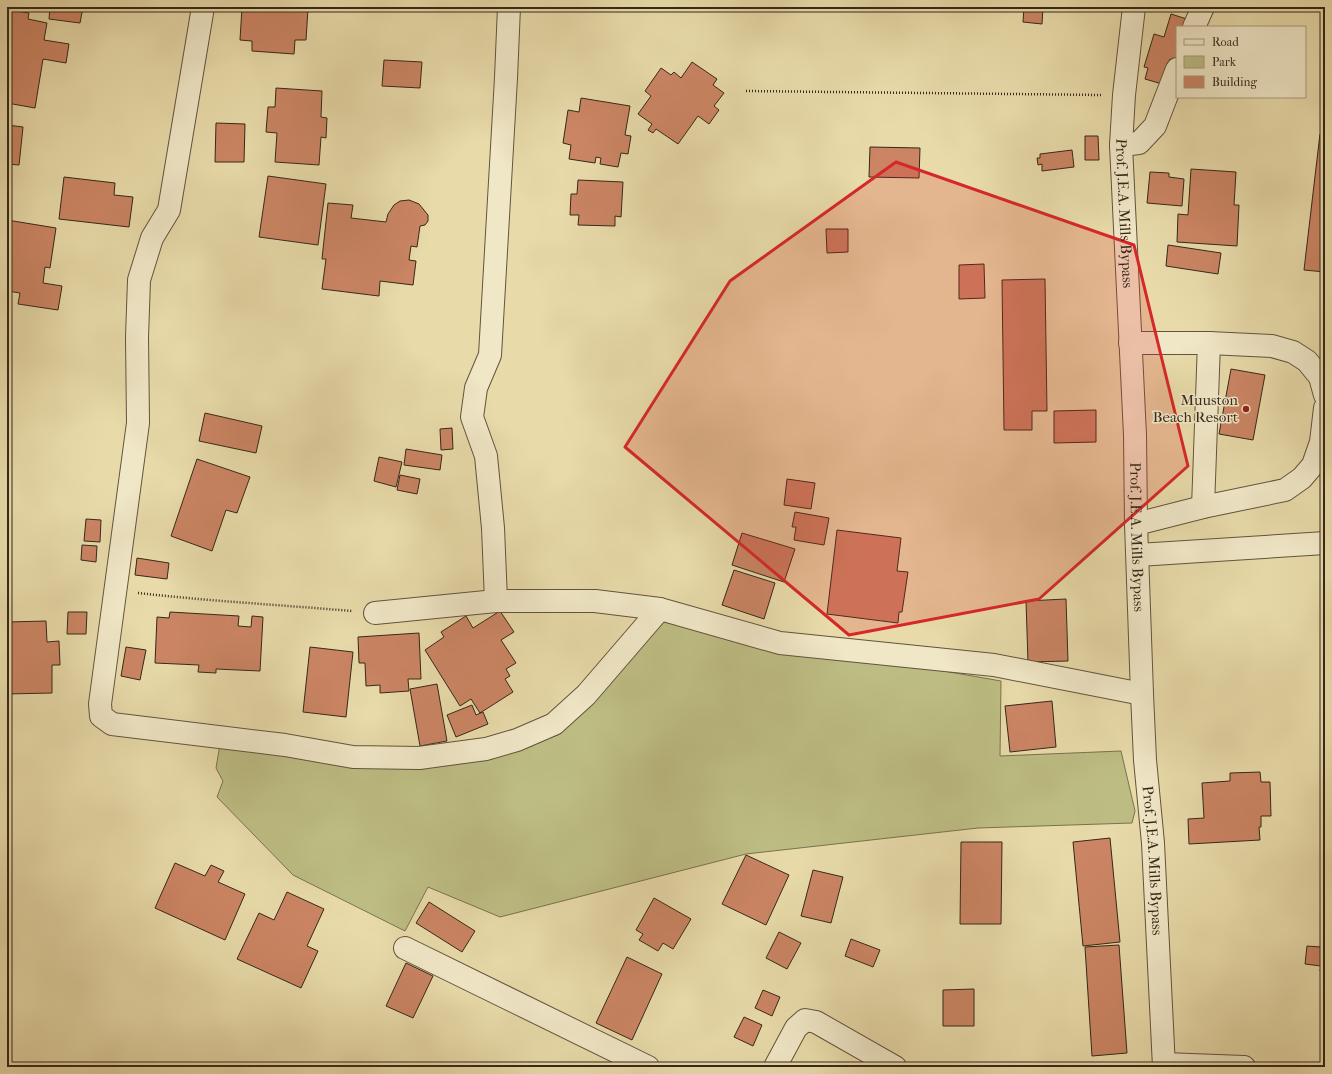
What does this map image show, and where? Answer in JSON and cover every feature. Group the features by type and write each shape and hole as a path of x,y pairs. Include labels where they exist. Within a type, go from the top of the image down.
{"street":[{"path":"203,7 169,210 152,238 139,280 136,337 138,424 100,704 101,716 112,724 285,745 353,757 418,758 486,749 517,740 554,724 586,695 660,609"},
{"path":"496,601 493,528 486,456 472,417 476,388 490,356 509,7"},
{"name":"Prof. J.E.A. Mills Bypass","path":"1134,7 1124,95 1121,145 1135,435 1136,524 1145,760 1154,850 1164,1065"},
{"path":"1194,26 1203,7"},
{"path":"1121,145 1139,143 1155,126 1176,72"},
{"path":"1130,343 1209,343 1272,346 1293,352 1307,361 1320,377 1325,395"},
{"path":"1203,507 1209,343"},
{"path":"1136,524 1203,507 1285,490 1302,478 1313,465 1321,442 1325,408"},
{"path":"1138,555 1325,543"},
{"path":"374,613 496,601 594,601 660,609 780,643 994,664 1142,694"},
{"path":"405,948 648,1067"},
{"path":"775,1067 796,1028 805,1020 816,1022 895,1067"},
{"path":"1164,1065 1244,1067"}],"path":[{"path":"746,91 1124,95"},
{"path":"116,591 192,599 261,603 374,613"}],"highlighted area":[{"path":"896,162 1134,245 1188,466 1039,599 849,635 625,447 730,281"}],"green space":[{"path":"664,622 1001,681 1000,756 1121,751 1135,811 1132,823 978,828 746,854 500,917 428,887 405,931 293,875 217,797 223,781 216,768 220,744 325,757 523,746 558,735"}],"building":[{"path":"50,7 83,7 80,23 49,19"},
{"path":"242,7 308,9 306,40 295,40 294,54 252,51 252,41 240,40"},
{"path":"1024,7 1043,7 1042,24 1023,22"},
{"path":"10,10 29,13 28,19 47,23 44,40 69,44 66,63 43,59 35,108 7,103 7,15 10,15"},
{"path":"1171,14 1190,20 1188,26 1176,26 1176,62 1170,59 1162,84 1145,79 1148,68 1144,67 1154,34 1164,37"},
{"path":"384,60 422,62 420,88 382,86"},
{"path":"692,62 717,79 713,85 724,93 714,106 719,110 709,124 698,116 678,144 656,129 653,133 648,130 652,124 638,114 651,96 645,91 661,68 671,75 674,72 681,78"},
{"path":"276,88 322,91 321,117 327,118 326,138 321,137 319,165 275,162 277,133 266,132 268,107 275,107"},
{"path":"581,98 630,106 625,135 631,136 628,154 621,153 618,167 600,164 601,158 596,157 595,163 569,159 571,145 563,143 568,110 579,112"},
{"path":"216,123 245,124 244,162 215,162"},
{"path":"7,125 23,127 19,165 7,164"},
{"path":"1320,134 1325,134 1325,272 1304,270"},
{"path":"1085,136 1098,136 1099,160 1085,160"},
{"path":"870,147 920,148 919,178 869,177"},
{"path":"1072,150 1074,167 1042,171 1042,164 1038,165 1037,158 1040,158 1040,154"},
{"path":"1191,169 1236,172 1234,205 1239,205 1237,246 1177,242 1178,214 1188,215"},
{"path":"1150,172 1169,173 1169,177 1184,179 1182,206 1147,203"},
{"path":"268,176 326,184 318,245 259,237"},
{"path":"64,177 115,183 114,195 133,197 129,227 59,219"},
{"path":"578,180 623,182 621,217 615,216 615,226 578,225 579,215 570,215 571,194 577,194"},
{"path":"409,200 419,204 428,215 428,221 425,225 420,226 417,247 411,246 409,260 416,261 413,285 380,281 379,296 322,289 326,259 322,259 328,203 353,205 351,218 386,222 388,214 394,205 400,201"},
{"path":"7,220 56,228 50,268 45,267 43,283 62,286 58,310 18,304 20,293 7,291"},
{"path":"826,229 848,229 848,252 827,253"},
{"path":"1168,245 1221,253 1218,274 1166,266"},
{"path":"984,264 985,298 959,299 959,265"},
{"path":"1045,279 1047,411 1032,411 1032,430 1004,430 1002,280"},
{"path":"1231,369 1265,375 1253,440 1219,434"},
{"path":"1096,410 1096,442 1054,443 1054,411"},
{"path":"205,413 262,426 256,453 199,441"},
{"path":"452,428 453,449 441,450 440,429"},
{"path":"406,449 442,455 440,470 404,465"},
{"path":"379,457 402,462 396,487 374,481"},
{"path":"197,459 250,477 237,513 226,510 212,551 171,536"},
{"path":"400,475 420,479 417,494 397,490"},
{"path":"787,479 815,483 811,509 784,505"},
{"path":"795,512 829,518 824,545 794,540 796,527 792,527"},
{"path":"86,519 101,520 100,542 84,541"},
{"path":"837,530 901,538 897,571 908,572 902,612 899,612 898,623 827,614"},
{"path":"742,533 795,549 784,582 732,565"},
{"path":"82,545 97,546 96,562 81,560"},
{"path":"137,558 169,563 167,579 135,575"},
{"path":"734,570 775,583 764,619 722,605"},
{"path":"1066,599 1068,661 1028,662 1026,601"},
{"path":"500,611 514,632 501,640 516,663 506,669 510,676 505,679 513,692 480,713 471,699 460,706 425,650 444,637 441,632 466,616 473,628"},
{"path":"68,612 87,612 86,634 67,634"},
{"path":"170,612 239,616 238,626 251,627 252,616 263,617 260,671 216,669 216,673 198,672 199,665 155,663 157,617 169,618"},
{"path":"46,621 47,642 59,641 60,665 52,665 52,693 7,694 7,622"},
{"path":"419,633 421,679 408,679 409,691 380,693 380,685 366,686 365,663 359,663 358,637"},
{"path":"126,647 146,650 140,680 121,676"},
{"path":"310,647 353,652 346,717 303,712"},
{"path":"437,684 447,741 420,746 410,689"},
{"path":"1052,701 1056,747 1010,752 1005,706"},
{"path":"472,705 476,715 483,712 488,724 456,737 447,715"},
{"path":"1260,772 1261,782 1270,782 1271,816 1261,816 1261,827 1259,827 1260,840 1189,844 1188,819 1204,818 1202,783 1230,781 1230,773"},
{"path":"1110,838 1120,942 1083,946 1073,842"},
{"path":"961,842 1002,842 1001,924 960,924"},
{"path":"746,855 789,875 766,925 722,904"},
{"path":"175,863 205,876 211,865 224,871 218,882 245,894 225,940 155,908"},
{"path":"813,870 843,877 831,923 801,916"},
{"path":"287,892 324,909 307,946 318,951 301,988 237,959 259,913 274,920"},
{"path":"654,898 691,919 673,949 663,943 658,951 639,940 643,934 636,930"},
{"path":"429,902 475,931 462,952 416,923"},
{"path":"779,932 801,943 787,969 766,958"},
{"path":"851,939 880,950 873,967 845,956"},
{"path":"1322,942 1325,943 1325,971 1320,971 1321,966 1305,964 1307,946 1321,947"},
{"path":"1119,945 1127,1053 1092,1056 1085,947"},
{"path":"627,957 662,974 632,1040 596,1023"},
{"path":"406,963 433,976 413,1018 386,1006"},
{"path":"974,989 974,1026 943,1026 943,990"},
{"path":"763,990 780,997 772,1016 755,1008"},
{"path":"744,1017 762,1025 753,1046 734,1037"}],"place":[{"name":"Muuston Beach Resort","path":"1246,409"}]}
